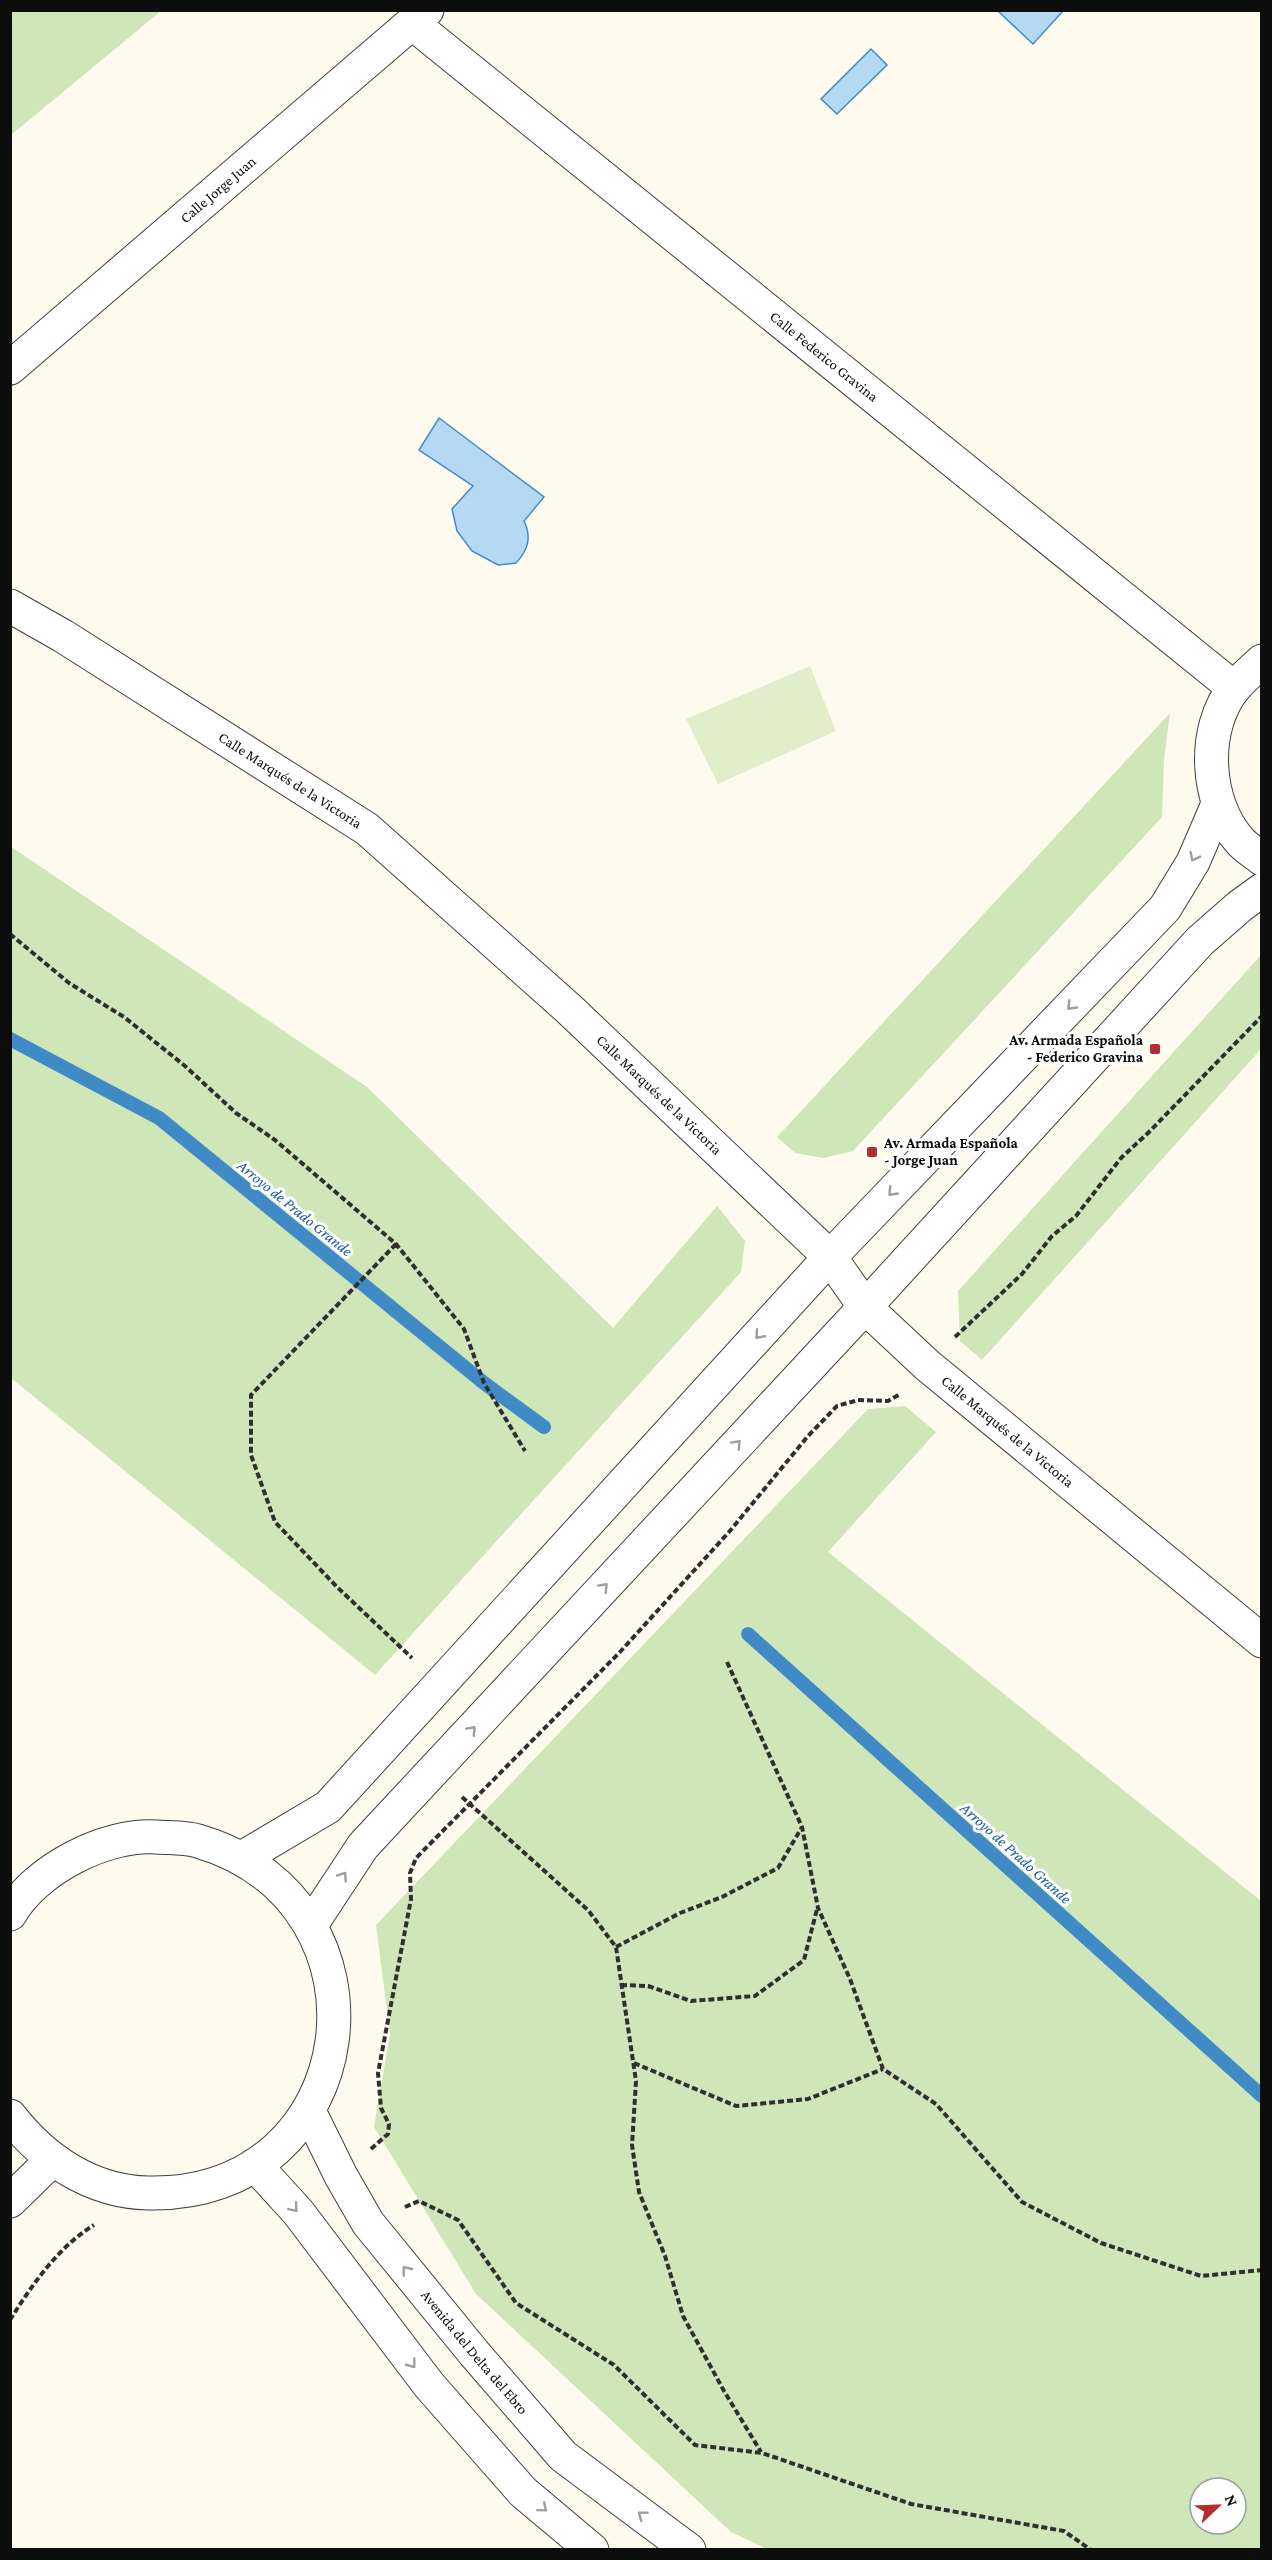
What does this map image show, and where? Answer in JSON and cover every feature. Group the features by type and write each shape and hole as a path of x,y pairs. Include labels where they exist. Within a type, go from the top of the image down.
{"street":[{"name":"Calle Jorge Juan","path":"10,368 420,17"},
{"name":"Calle Federico Gravina","path":"420,17 1234,688"},
{"name":"Calle Marqués de la Victoria","path":"10,606 63,636 367,829 569,1010 830,1257 866,1307 927,1365 1262,1641"},
{"path":"1262,661 1234,688 1215,724 1210,764 1218,804 1240,840 1262,859"},
{"path":"242,1858 328,1807 830,1257 1166,908 1192,862 1218,804"},
{"path":"311,1925 363,1846 866,1307 1200,940 1262,890"},
{"path":"10,2116 26,2137 52,2160 90,2181 132,2193 175,2194 217,2184 255,2165 275,2150 309,2111 328,2066 335,2018 330,1970 311,1925 281,1887 242,1858 196,1840 146,1836 97,1846 53,1869 12,1906"},
{"name":"Avenida del Delta del Ebro","path":"309,2111 368,2223 474,2353 563,2456 689,2550"},
{"path":"10,2201 52,2160"},
{"path":"255,2165 298,2212 429,2385 523,2492 591,2550"}],"path":[{"path":"10,934 69,983 124,1017 184,1066 236,1113 275,1140 396,1244 464,1329 484,1383 525,1451"},
{"path":"969,1323 1022,1274 1052,1236 1076,1216 1121,1158 1262,1016"},
{"path":"396,1244 251,1395 251,1455 275,1522 337,1587 440,1686"},
{"path":"388,2134 389,2124 381,2108 378,2073 411,1899 410,1873 416,1858 620,1652 729,1533 808,1436 837,1406 858,1400 888,1401 898,1396"},
{"path":"727,1662 802,1827 818,1908 850,1979 884,2069 936,2104 1022,2202 1101,2243 1201,2276 1262,2270"},
{"path":"433,1771 588,1910 616,1947 636,2081 632,2145 639,2192 665,2256 683,2316 724,2391 762,2453"},
{"path":"616,1947 680,1913 722,1897 778,1868 802,1827"},
{"path":"621,1985 648,1986 692,2001 755,1995 804,1960 818,1908"},
{"path":"633,2062 736,2106 808,2099 884,2069"},
{"path":"368,2223 419,2201 458,2220 516,2303 614,2366 695,2445 762,2453 911,2504 1064,2530 1091,2550"},
{"path":"10,2320 53,2260 78,2234 100,2220"}],"green space":[{"path":"11,10 161,10 161,11 11,135"},
{"path":"810,666 836,731 718,784 686,719"},
{"path":"1170,713 1164,760 1162,817 853,1151 823,1158 795,1153 777,1137"},
{"path":"10,846 367,1087 613,1328 717,1206 745,1241 741,1272 375,1675 11,1378"},
{"path":"1261,955 1261,1049 982,1360 960,1341 958,1291"},
{"path":"905,1406 936,1432 828,1552 1261,1901 1261,2549 767,2549 731,2532 476,2294 374,2127 390,2034 376,1925 868,1409"}],"water":[{"path":"1001,10 1063,11 1033,44 999,12"},
{"path":"871,49 887,65 837,114 821,99"},
{"path":"439,418 544,497 524,521 528,532 528,543 516,563 498,565 472,551 457,531 452,509 473,486 419,450"}],"waterway":[{"name":"Arroyo de Prado Grande","path":"10,1039 159,1118 484,1383 544,1427"},
{"name":"Arroyo de Prado Grande","path":"748,1634 1262,2096"}],"place":[{"name":"Av. Armada Española - Federico Gravina","path":"1155,1049"},
{"name":"Av. Armada Española - Jorge Juan","path":"872,1152"}]}
